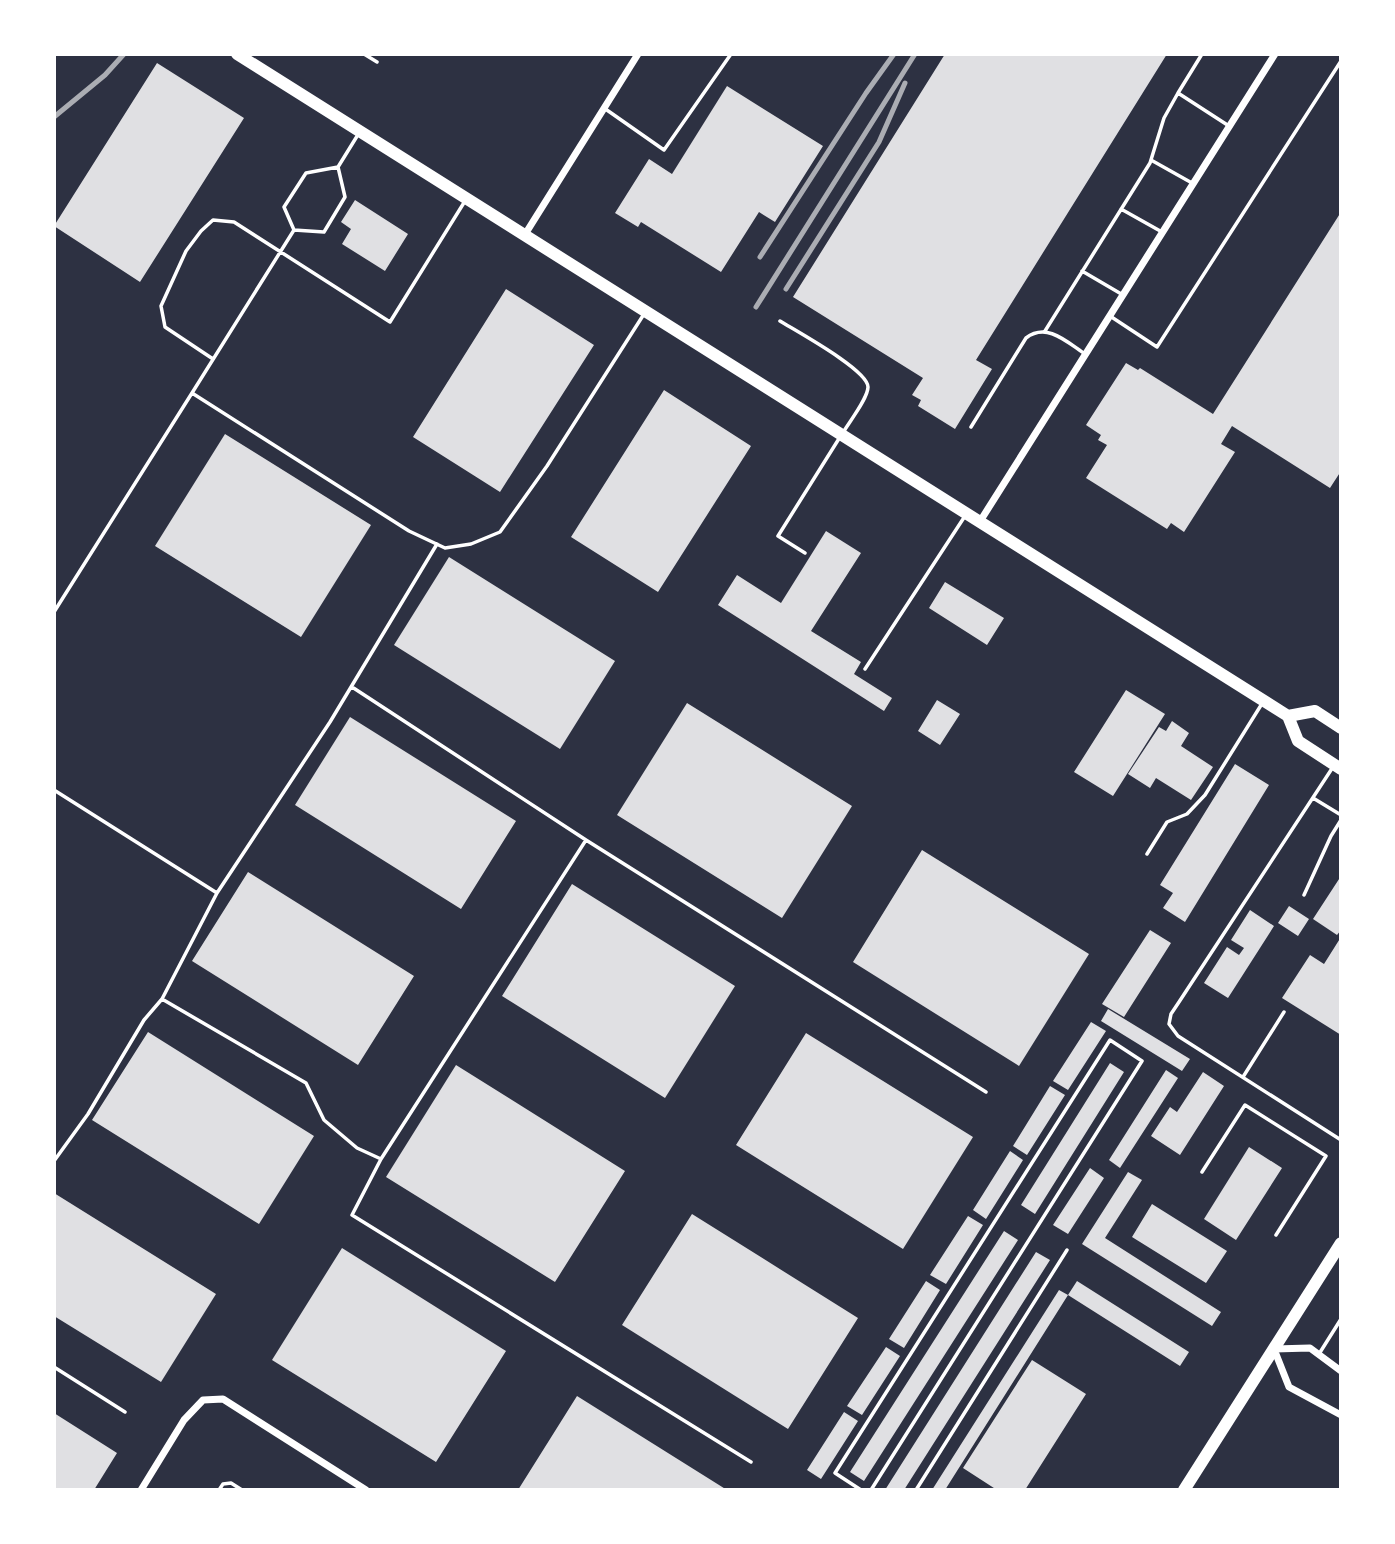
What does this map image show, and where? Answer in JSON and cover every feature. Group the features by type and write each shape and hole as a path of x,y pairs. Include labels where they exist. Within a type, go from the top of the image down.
{"main road":[{"path":"237,54 1264,700 1288,716 1298,741 1338,767"},
{"path":"1288,716 1315,711 1341,727"},
{"path":"1184,1490 1341,1243"}],"street":[{"path":"524,236 638,54"},
{"path":"979,523 1275,54"},
{"path":"1341,1371 1310,1348 1274,1349 1289,1387 1341,1415"},
{"path":"141,1490 184,1420 203,1401 223,1399 366,1490"}],"lane":[{"path":"364,54 377,62"},
{"path":"604,108 664,150 731,54"},
{"path":"1045,331 1152,160 1164,118 1202,54"},
{"path":"1110,316 1157,347 1341,61"},
{"path":"1178,93 1229,126"},
{"path":"294,230 324,232 345,197 338,167 360,132"},
{"path":"1152,160 1193,184"},
{"path":"294,230 284,207 306,173 338,167"},
{"path":"213,359 165,327 161,306 187,251 201,231 213,220 234,222 390,323 467,199"},
{"path":"1121,209 1162,233"},
{"path":"54,612 294,230"},
{"path":"1082,271 1123,295"},
{"path":"192,393 409,531 445,548 471,544 500,532 547,466 645,312"},
{"path":"780,321 843,361 861,374 868,384 865,396 778,536 805,553"},
{"path":"971,427 1026,338 1035,331 1045,331 1058,336 1086,354"},
{"path":"865,669 966,514"},
{"path":"54,1161 88,1114 144,1020 162,999 217,893 352,687 437,544"},
{"path":"352,687 586,840 986,1092"},
{"path":"1147,854 1167,822 1187,814 1205,795 1264,700"},
{"path":"1338,767 1313,798 1171,1014 1169,1024 1178,1036 1341,1140"},
{"path":"54,790 217,893"},
{"path":"1304,895 1341,818 1313,798"},
{"path":"586,840 382,1159 352,1214 751,1462"},
{"path":"162,999 306,1083 324,1120 357,1148 382,1159"},
{"path":"1243,1077 1284,1012"},
{"path":"861,1490 835,1473 1110,1041 1142,1061 871,1490"},
{"path":"1202,1172 1245,1105 1326,1156 1276,1235"},
{"path":"916,1490 1067,1250"},
{"path":"1319,1354 1341,1319"},
{"path":"54,1367 125,1412"},
{"path":"219,1490 223,1484 231,1483 242,1490"}],"building":[{"path":"945,54 1167,54 976,360 992,369 955,429 918,406 921,400 912,395 923,378 793,297"},
{"path":"157,63 244,118 140,282 54,226"},
{"path":"727,86 823,146 775,222 759,212 721,272 641,222 638,227 615,213 649,159 672,174"},
{"path":"355,200 408,234 385,271 342,244 351,229 341,222"},
{"path":"1341,212 1341,471 1330,488 1232,426 1221,444 1235,452 1184,532 1171,523 1167,529 1086,478 1107,445 1098,440 1101,435 1086,425 1126,363 1138,370 1140,368 1213,414"},
{"path":"506,289 594,345 500,492 413,437"},
{"path":"664,390 751,446 658,592 571,537"},
{"path":"225,434 371,525 301,637 155,546"},
{"path":"826,531 861,553 811,631 861,662 854,674 892,698 884,711 718,605 737,575 781,603"},
{"path":"449,557 615,661 560,749 394,645"},
{"path":"945,582 1004,618 987,645 929,608"},
{"path":"1126,690 1165,714 1113,796 1074,772"},
{"path":"937,700 960,714 940,745 918,731"},
{"path":"687,703 852,806 782,918 617,815"},
{"path":"350,717 516,821 461,909 295,805"},
{"path":"1172,721 1189,733 1181,746 1213,767 1191,800 1156,778 1150,788 1128,774 1159,727 1166,731"},
{"path":"1235,764 1269,785 1185,922 1163,908 1173,893 1160,885"},
{"path":"922,850 1089,954 1019,1066 853,962"},
{"path":"248,872 414,976 358,1065 192,961"},
{"path":"1341,876 1341,930 1337,935 1313,919"},
{"path":"572,884 735,986 665,1098 502,996"},
{"path":"1289,906 1309,919 1298,936 1278,923"},
{"path":"1250,910 1274,926 1228,998 1204,983 1227,947 1239,955 1244,948 1231,940"},
{"path":"1150,930 1171,943 1124,1017 1102,1004"},
{"path":"1341,937 1341,1035 1282,998 1310,955 1324,964"},
{"path":"1108,1009 1190,1059 1182,1071 1101,1021"},
{"path":"1091,1022 1106,1031 1068,1090 1053,1081"},
{"path":"148,1032 314,1136 259,1224 92,1120"},
{"path":"806,1033 973,1137 903,1249 736,1145"},
{"path":"1110,1063 1124,1072 1035,1214 1021,1205"},
{"path":"456,1065 625,1171 555,1282 386,1177"},
{"path":"1166,1070 1178,1078 1120,1168 1109,1160"},
{"path":"1203,1072 1224,1086 1180,1155 1151,1136 1170,1107 1177,1112"},
{"path":"1050,1086 1065,1095 1027,1155 1013,1146"},
{"path":"1249,1147 1282,1168 1236,1240 1204,1219"},
{"path":"1010,1151 1023,1160 986,1219 973,1210"},
{"path":"1090,1168 1104,1178 1068,1234 1053,1225"},
{"path":"1128,1172 1142,1180 1105,1238 1221,1312 1212,1326 1082,1244"},
{"path":"54,1193 216,1294 161,1382 54,1316"},
{"path":"1152,1204 1227,1251 1206,1283 1132,1237"},
{"path":"692,1214 858,1318 788,1429 622,1325"},
{"path":"968,1216 983,1225 946,1284 930,1275"},
{"path":"1004,1231 1018,1240 864,1481 850,1472"},
{"path":"342,1248 506,1351 436,1462 272,1360"},
{"path":"1036,1252 1050,1260 904,1490 885,1490"},
{"path":"926,1281 940,1290 904,1348 889,1339"},
{"path":"1077,1281 1189,1352 1180,1366 1068,1295"},
{"path":"1059,1290 1068,1295 945,1490 932,1490"},
{"path":"886,1347 900,1356 862,1415 847,1406"},
{"path":"1032,1360 1086,1394 1025,1490 997,1490 963,1468"},
{"path":"577,1396 727,1490 518,1490"},
{"path":"844,1412 858,1421 821,1479 807,1470"},
{"path":"54,1413 117,1453 94,1490 54,1490"}],"railway":[{"path":"54,117 105,75 124,54"},
{"path":"760,257 894,54"},
{"path":"756,307 915,54"},
{"path":"786,289 879,142 905,83"}]}
